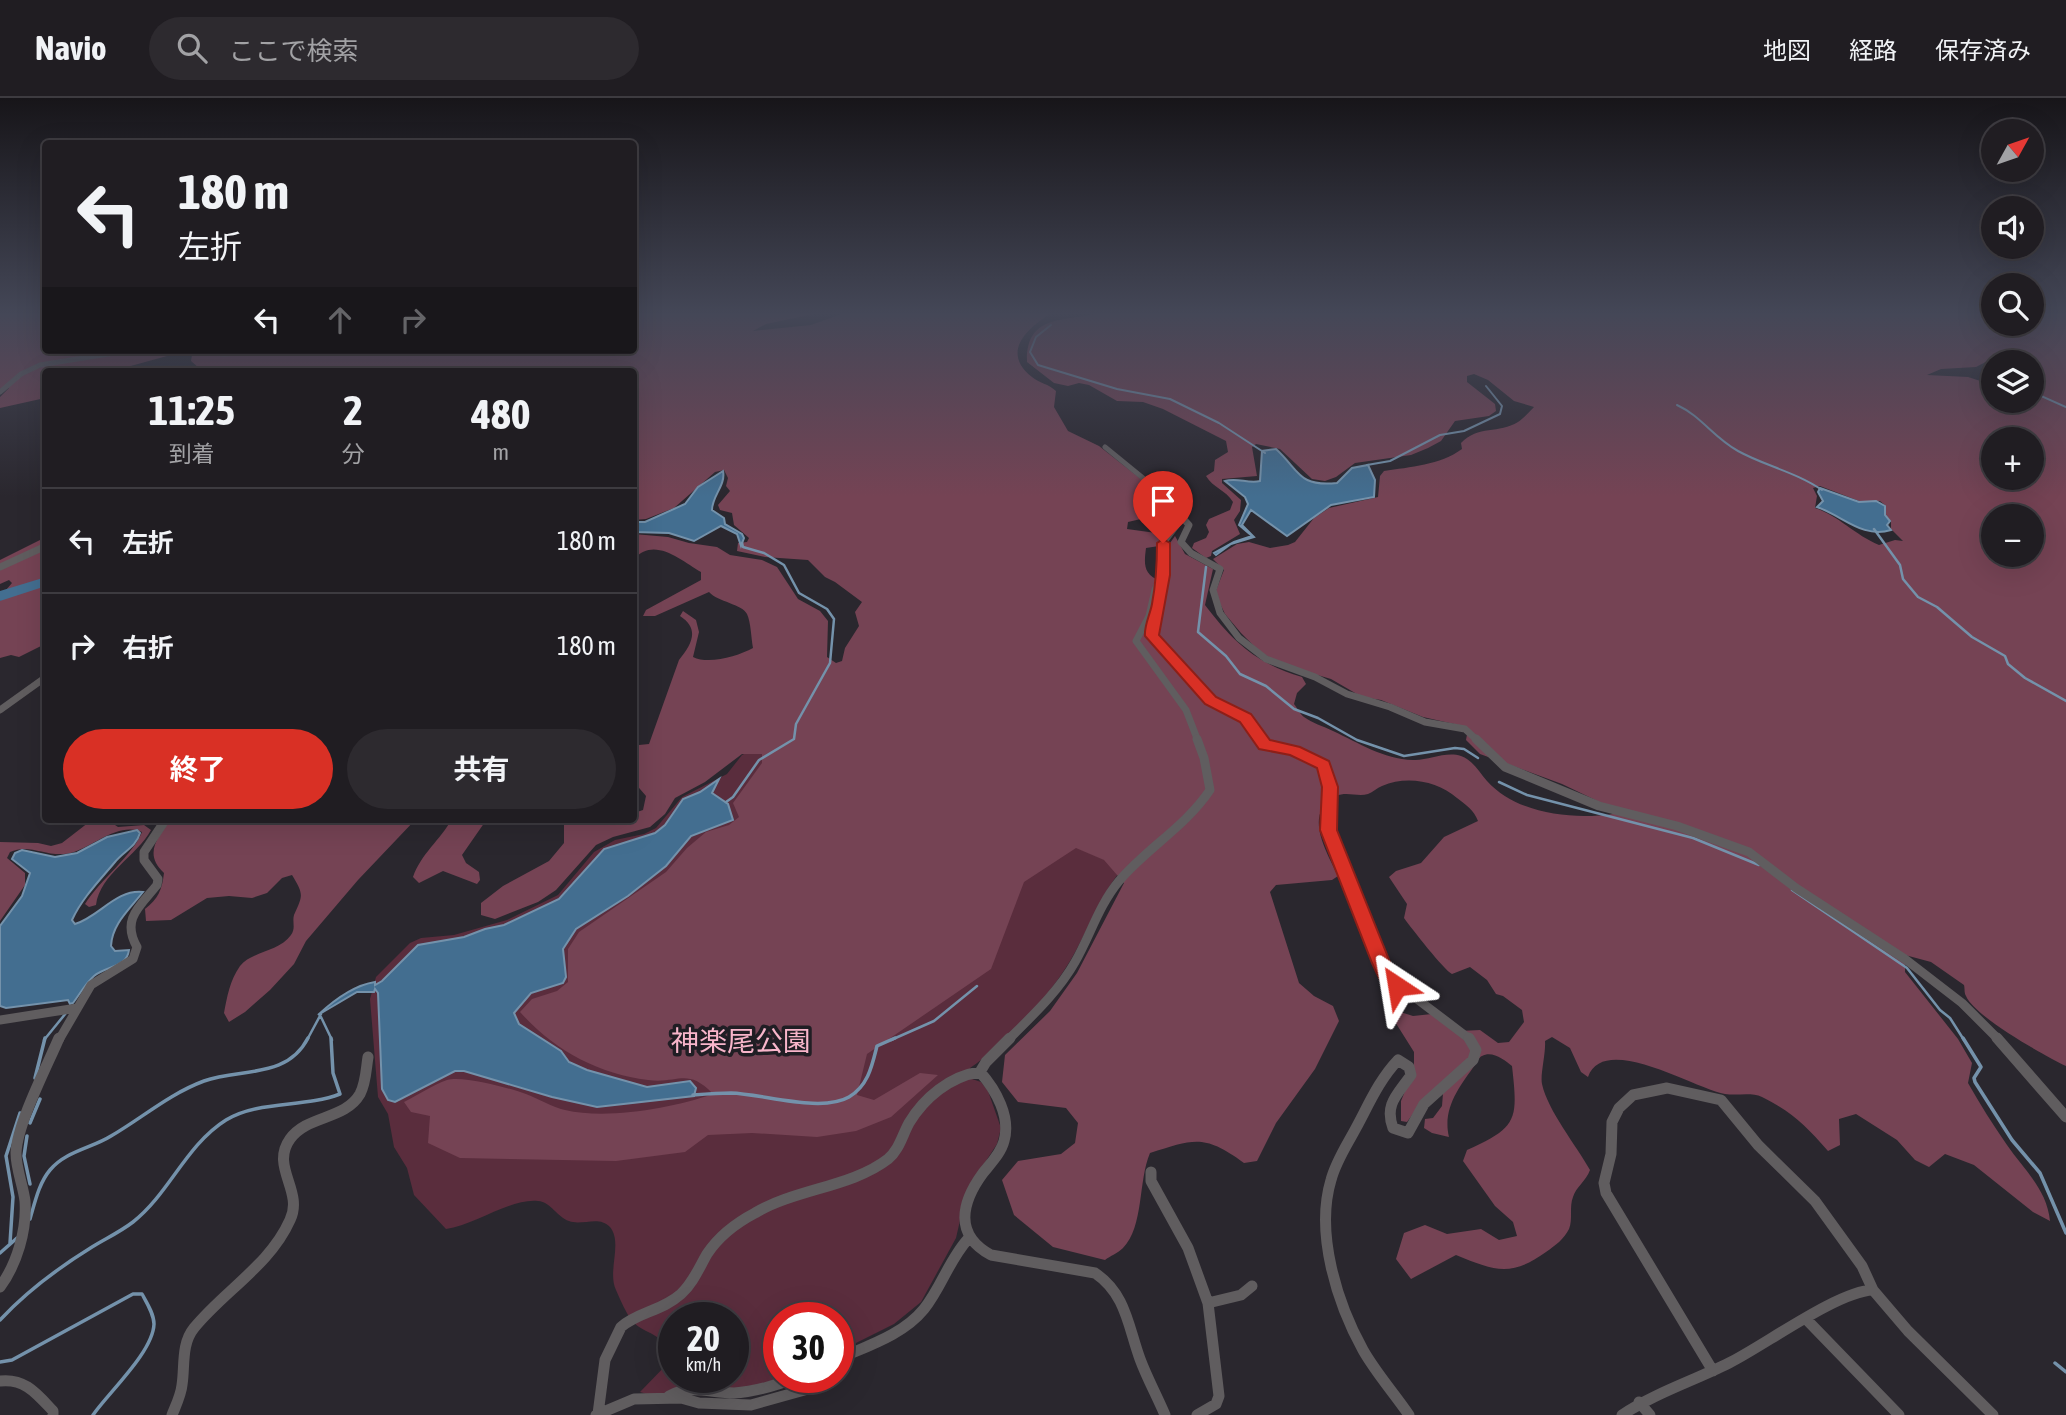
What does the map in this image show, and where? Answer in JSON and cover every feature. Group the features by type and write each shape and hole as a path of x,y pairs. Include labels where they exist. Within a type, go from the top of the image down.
{"street":[{"path":"0,392 20,374"},
{"path":"1105,447 1154,487 1189,525 1181,542 1184,548 1220,569 1213,590 1220,613 1239,638 1266,659 1315,677 1346,694 1425,722 1465,729 1505,767 1599,806 1677,826 1749,852 1796,888 1905,959 1962,1003 1984,1023 2066,1117"},
{"path":"1182,518 1163,543 1163,575 1152,636 1194,679 1210,700 1246,718 1265,745 1294,751 1324,765 1330,787 1328,830 1388,978 1455,1026 1470,1039 1476,1050 1473,1060 1424,1104 1408,1133 1393,1128 1389,1120 1390,1102 1410,1075 1409,1067 1398,1060 1372,1097 1341,1155 1327,1192 1325,1226 1329,1255 1353,1329 1362,1349 1409,1415"},
{"path":"0,568 42,548"},
{"path":"800,1393 753,1410 667,1398 622,1402 597,1414 607,1356 618,1331 629,1320 655,1312 678,1297 694,1280 707,1255 722,1236 743,1219 773,1203 873,1168 888,1159 919,1108 958,1078 980,1072 986,1062 1063,979 1081,951 1108,895 1122,878 1190,819 1210,790 1205,758 1186,710 1136,641 1138,632 1149,618 1159,578 1163,575"},
{"path":"0,710 42,680"},
{"path":"0,1287 11,1272 20,1244 25,1203 17,1163 18,1141 28,1110 55,1047 77,1008 98,979 127,965 137,951 130,935 132,915 157,885 158,879 144,860 144,852 163,823"},
{"path":"0,1020 77,1008"},
{"path":"172,1415 181,1390 182,1359 186,1341 200,1322 281,1235 292,1216 295,1203 283,1173 283,1151 291,1137 302,1127 354,1102 361,1091 368,1057"},
{"path":"980,1072 995,1094 1006,1132 1003,1145 977,1182 968,1204 964,1226 968,1239 977,1249 991,1255 1094,1273 1107,1280 1127,1312 1139,1354 1165,1415"},
{"path":"1713,1371 1606,1193 1604,1183 1611,1154 1612,1122 1619,1108 1633,1095 1667,1088 1721,1100 1758,1145 1815,1201 1862,1266 1872,1290 1908,1331 1993,1415"},
{"path":"1152,1172 1151,1181 1188,1248 1208,1303 1219,1396 1216,1404 1197,1415"},
{"path":"854,1352 890,1335 914,1318 923,1309 957,1250 968,1239"},
{"path":"1208,1303 1241,1296 1252,1286"},
{"path":"1622,1415 1639,1402 1713,1371 1843,1298 1864,1289 1872,1290"},
{"path":"1806,1320 1899,1415"},
{"path":"0,1381 16,1379 28,1384 53,1415"},
{"path":"667,1398 691,1387 716,1392 763,1387"},
{"path":"1639,1402 1650,1415"}],"green space":[{"path":"0,374 42,374 42,399 0,408 0,397 9,388 0,389"},
{"path":"637,374 1029,374 1056,391 1054,407 1068,431 1099,446 1146,483 1168,505 1158,515 1128,522 1127,529 1156,533 1160,539 1159,546 1146,548 1145,564 1150,575 1160,581 1168,577 1170,543 1175,536 1185,554 1213,569 1205,605 1247,650 1272,665 1302,677 1306,684 1297,693 1294,704 1303,716 1392,757 1413,760 1455,755 1466,758 1499,792 1529,808 1563,815 1597,816 1613,814 1610,807 1562,784 1480,754 1466,740 1468,729 1463,726 1423,717 1381,700 1362,697 1331,679 1280,664 1259,651 1225,614 1215,593 1224,570 1213,559 1237,544 1249,542 1270,548 1295,542 1314,518 1329,508 1378,497 1380,476 1384,471 1444,459 1462,449 1461,443 1468,437 1511,426 1534,407 1514,401 1488,380 1475,374 1928,374 1968,377 1981,381 1981,413 2044,413 2044,374 2066,374 2066,1066 1982,1014 1966,996 1964,985 1931,962 1905,955 1905,972 1958,1039 1972,1063 1968,1083 2002,1137 2040,1189 2050,1221 2033,1212 1974,1165 1945,1154 1929,1167 1915,1160 1897,1140 1856,1114 1839,1119 1840,1145 1828,1151 1798,1120 1762,1097 1725,1094 1630,1061 1612,1060 1597,1065 1588,1077 1581,1072 1570,1048 1552,1037 1545,1041 1542,1084 1556,1116 1590,1170 1573,1197 1567,1233 1550,1249 1523,1265 1492,1268 1456,1255 1411,1279 1396,1259 1404,1233 1425,1225 1447,1234 1481,1229 1499,1240 1517,1236 1513,1222 1495,1206 1463,1161 1467,1150 1496,1135 1511,1120 1515,1099 1514,1084 1512,1066 1498,1056 1486,1054 1479,1058 1454,1098 1448,1116 1449,1137 1424,1128 1425,1119 1433,1118 1442,1106 1443,1093 1415,1111 1407,1122 1401,1121 1401,1101 1414,1069 1414,1052 1392,1017 1391,1009 1413,1016 1432,1014 1460,1031 1480,1030 1498,1043 1509,1042 1524,1022 1522,1010 1496,994 1487,980 1470,967 1452,974 1448,971 1404,918 1407,904 1389,877 1396,871 1421,863 1444,837 1478,821 1469,808 1449,792 1431,784 1411,780 1392,783 1368,794 1336,796 1326,803 1320,812 1320,833 1338,876 1332,880 1276,885 1270,892 1299,983 1314,996 1333,1006 1339,1021 1315,1069 1276,1123 1257,1161 1244,1163 1219,1147 1199,1142 1189,1142 1150,1153 1138,1216 1130,1239 1123,1248 1105,1260 1053,1247 1014,1215 1002,1180 1018,1161 1061,1154 1075,1143 1078,1123 1066,1108 1018,1102 1002,1082 1005,1055 1050,1011 1077,973 1124,883 1104,860 1076,848 1024,882 991,969 867,1054 857,1095 874,1100 920,1073 938,1075 891,1117 856,1131 817,1137 752,1133 708,1135 685,1152 616,1161 460,1158 428,1143 430,1116 411,1112 404,1102 447,1080 464,1079 498,1086 526,1094 560,1109 600,1114 640,1111 713,1094 689,1079 648,1080 594,1066 562,1049 520,1012 532,999 557,991 568,982 568,949 579,932 666,872 687,848 706,832 729,825 739,817 733,803 762,763 762,754 742,754 705,782 675,798 665,814 650,827 613,837 596,845 556,890 538,902 495,919 481,915 481,903 503,886 549,861 564,843 564,823 637,823 637,812 643,810 646,796 637,786 637,743 649,744 679,660 692,637 690,626 680,616 683,611 696,620 699,632 693,657 715,660 753,648 747,614 709,592 655,616 643,616 646,610 701,580 701,572 659,550 642,552 637,556 637,534 668,537 717,547 730,555 762,560 777,567 798,599 820,611 828,621 827,657 836,663 842,661 845,648 859,626 855,612 862,602 825,577 808,560 765,557 737,551 738,543 747,542 749,538 734,525 732,513 720,510 718,505 730,491 726,486 728,478 724,470 715,472 674,508 637,520","holes":["1820,486 1859,501 1880,501 1886,506 1891,529 1903,541 1895,540 1879,545 1862,536 1815,508 1817,496 1813,488"]},
{"path":"1043,374 1472,374 1467,376 1467,382 1495,404 1496,411 1489,416 1455,421 1441,441 1411,455 1355,463 1336,477 1325,481 1312,479 1280,449 1256,444 1252,447 1257,476 1222,479 1222,483 1241,500 1240,511 1234,520 1240,534 1212,551 1211,556 1206,558 1192,548 1194,543 1206,538 1209,519 1230,510 1233,502 1206,476 1214,471 1215,460 1228,452 1226,441 1163,409 1143,402 1117,401 1089,385 1079,383 1068,386 1054,383"},
{"path":"42,540 42,646 19,657 11,655 0,658 0,601 7,596 6,590 12,583 9,580 0,584 0,560"},
{"name":"神楽尾公園","path":"754,749 975,802 1123,868 1107,890 1070,961 1050,991 1012,1033 970,1068 972,1079 981,1082 988,1091 1001,1128 997,1144 967,1190 956,1238 921,1302 894,1324 854,1344 854,1302 763,1302 763,1387 749,1389 749,1302 658,1302 658,1338 634,1323 626,1312 614,1282 614,1234 606,1224 596,1221 569,1221 543,1202 527,1201 446,1229 414,1195 407,1168 394,1147 388,1114 378,1097 370,999 376,977 410,943 421,938 454,935 507,920 558,895 594,852 615,840 644,834 656,828 682,797 727,774 742,755"},
{"path":"88,823 116,823 118,827 144,825 151,830 104,884 96,905 89,907 85,904 131,850 142,832 116,832 82,849 65,854 25,849 10,852 7,858 25,873 25,885 0,921 0,842 51,846 62,843"},
{"path":"168,823 412,823 358,880 306,941 294,964 270,990 229,1022 224,1013 229,989 237,971 251,957 280,945 291,935 300,891 292,875 282,878 267,893 252,898 207,898 171,920 146,921 145,909 159,894 164,873 154,859 155,846"},
{"path":"449,823 484,823 462,855 466,863 479,872 480,880 477,884 443,871 419,883 413,877"},
{"name":"神楽尾公園","path":"658,1373 658,1393 681,1393 650,1395 640,1392"}],"water":[{"path":"1276,449 1301,476 1324,484 1337,483 1352,468 1368,465 1375,480 1374,497 1331,505 1287,536 1251,510 1242,525 1254,537 1231,544 1216,555 1214,553 1234,542 1252,536 1239,525 1248,504 1245,497 1225,481 1260,481 1262,451"},
{"path":"723,471 723,481 712,510 724,518 725,524 742,534 744,538 741,546 737,534 721,526 694,541 669,533 637,532 637,522 645,522 685,504 698,487"},
{"path":"1820,488 1859,502 1876,501 1885,506 1885,515 1890,521 1887,525 1891,530 1881,532 1862,529 1817,507 1823,501 1818,492"},
{"path":"719,779 712,793 728,804 733,820 691,836 666,866 628,896 576,929 563,949 566,977 563,983 531,993 514,1013 519,1024 561,1051 569,1062 587,1070 647,1087 690,1081 696,1088 694,1096 597,1107 552,1097 464,1071 455,1071 395,1102 388,1100 382,1089 378,993 375,989 374,992 357,992 318,1015 352,990 382,981 418,945 464,937 504,925 559,899 604,849 655,833 665,825 683,799 700,792"},
{"path":"137,830 140,833 136,842 118,858 81,904 72,920 75,924 124,895 143,892 122,918 112,938 111,946 115,951 129,950 124,960 94,976 73,1003 70,1004 68,1000 6,1008 0,1006 0,926 22,896 30,873 12,859 15,853 22,850 55,857 77,853 107,837"}],"waterway":[{"path":"1069,374 1117,389 1170,399 1219,423 1265,453"},
{"path":"1367,465 1390,461 1440,435 1464,431 1500,414 1502,406 1486,386"},
{"path":"2044,397 2066,407"},
{"path":"1677,405 1738,451 1802,478 1822,490"},
{"path":"1874,529 1900,565 1903,579 1918,597 1937,607 1972,637 2005,656 2008,664 2025,678 2066,701"},
{"path":"726,802 733,797 759,760 794,739 796,724 830,663 834,619 827,609 799,593 784,565 764,553 743,547 742,543"},
{"path":"1206,567 1198,632 1226,656 1240,674 1266,686 1294,709 1318,718 1357,740 1404,756 1455,748 1464,749 1478,758"},
{"path":"0,596 42,582"},
{"path":"1499,782 1527,795 1693,838 1759,865"},
{"path":"1792,890 1907,968 1940,1010 1950,1018 1964,1040"},
{"path":"891,1040 934,1021 977,986"},
{"path":"45,1039 66,1013"},
{"path":"307,1040 321,1014"},
{"path":"321,1017 332,1040"},
{"path":"30,1219 43,1181 50,1170 64,1158 104,1140 191,1086 218,1077 276,1066 299,1051 308,1038"},
{"path":"0,1320 55,1272 123,1229 146,1211 188,1156 212,1130 226,1120 253,1109 312,1101 340,1094 333,1073 331,1038"},
{"path":"693,1095 731,1093 808,1103 837,1101 849,1097 861,1087 868,1075 877,1046 895,1038"},
{"path":"1963,1038 1981,1067 1974,1078 1975,1082 2012,1140 2040,1173 2066,1233"},
{"path":"35,1078 45,1039"},
{"path":"30,1123 40,1099"},
{"path":"10,1243 13,1197 6,1156 20,1113"},
{"path":"27,1136 24,1156 30,1184"},
{"path":"0,1253 17,1238"},
{"path":"0,1362 12,1360 133,1294 142,1294 153,1316 152,1335 138,1359 93,1415"},
{"path":"2055,1363 2066,1372"}],"route":[{"path":"1163,543 1165,564 1152,636 1194,679 1210,700 1246,718 1258,739 1265,745 1307,755 1324,765 1330,787 1328,830 1381,963 1388,978 1397,986"}]}
